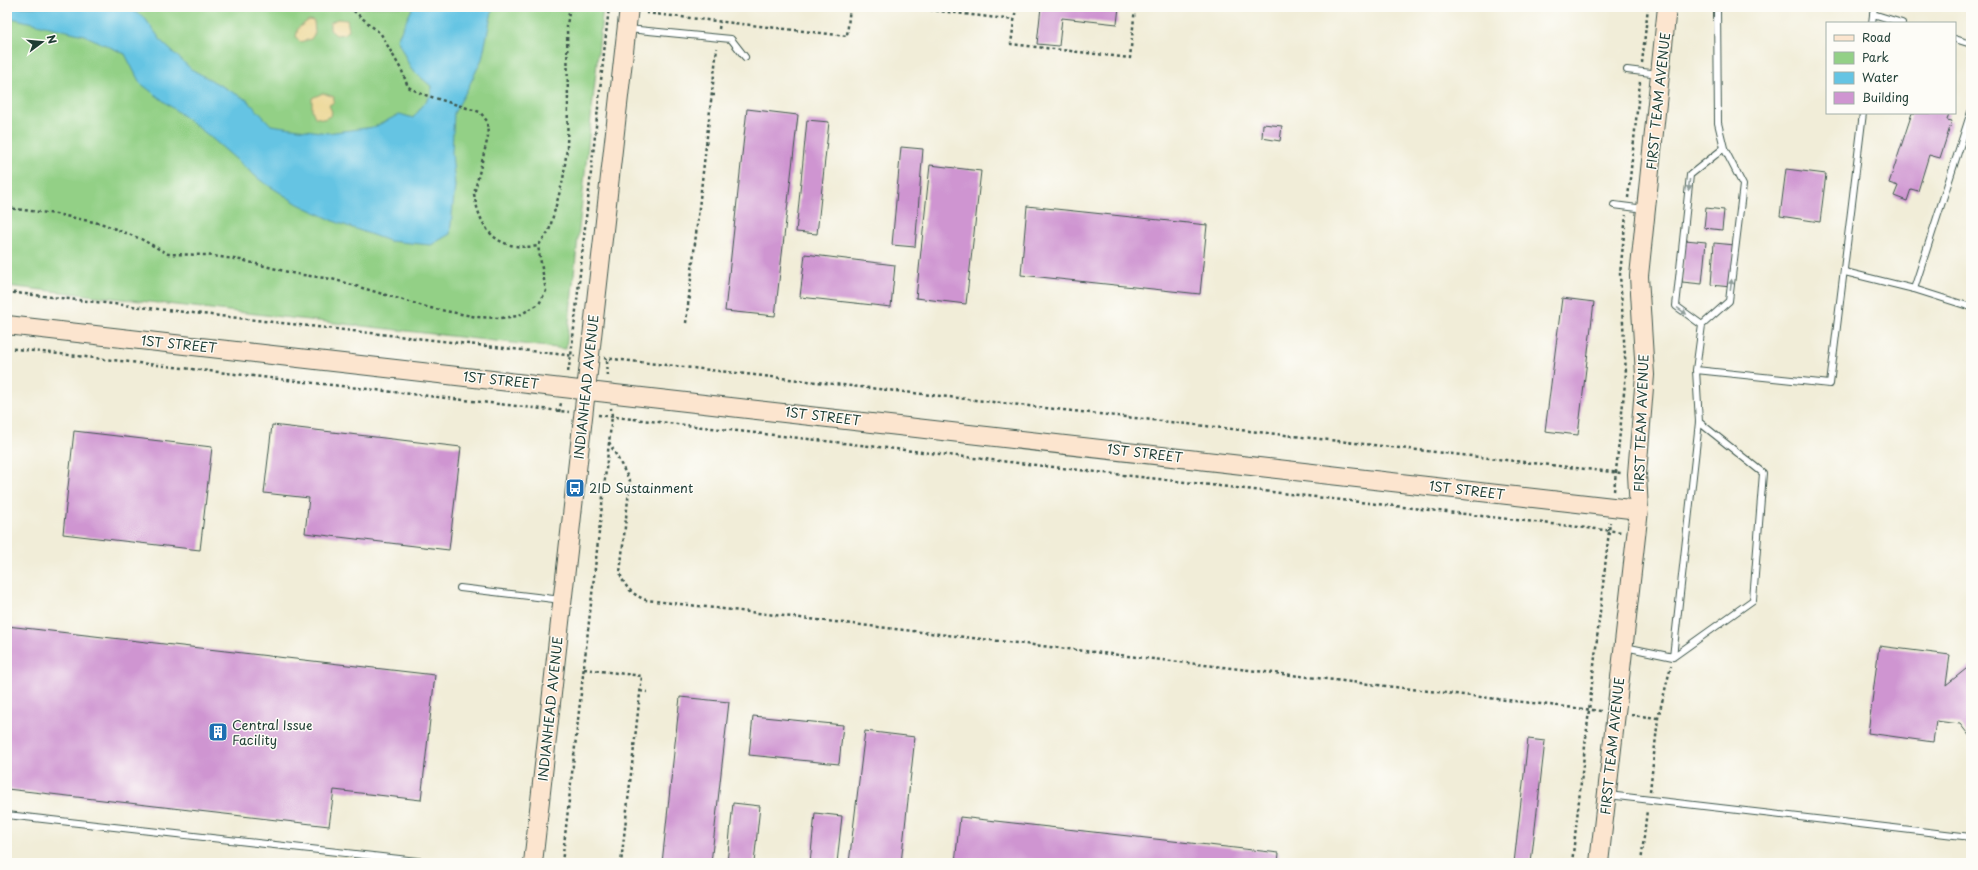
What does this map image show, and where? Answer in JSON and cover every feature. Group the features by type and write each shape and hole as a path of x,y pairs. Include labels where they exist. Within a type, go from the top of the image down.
{"main road":[{"name":"INDIANHEAD AVENUE","path":"533,863 629,7"},
{"name":"FIRST TEAM AVENUE","path":"1599,863 1639,510 1637,474 1645,375 1639,276 1667,7"},
{"name":"1ST STREET","path":"7,325 1639,510"}],"lane":[{"path":"1673,657 1699,422 1696,370 1702,325 1729,301 1743,185 1724,148 1718,123 1717,7"},
{"path":"1872,22 1874,7"},
{"path":"1873,14 1899,22"},
{"path":"626,29 731,39 745,57"},
{"path":"1956,39 1971,44"},
{"path":"1627,70 1660,74"},
{"path":"1914,289 1971,112"},
{"path":"1696,370 1830,384 1845,272 1862,114"},
{"path":"1702,325 1676,306 1690,175 1724,148"},
{"path":"1614,206 1646,209"},
{"path":"1845,272 1914,289 1971,308"},
{"path":"1623,647 1673,657 1753,600 1763,473 1699,422"},
{"path":"460,588 562,600"},
{"path":"1606,795 1971,837"},
{"path":"7,815 435,863"}],"path":[{"path":"349,7 381,34 402,71 408,86 422,94 466,106 480,112 487,121 488,137 474,194 482,225 500,242 521,248 538,246"},
{"path":"7,208 56,214 103,224 141,239 168,254 241,260 296,274 332,279 430,308 477,317 501,318 518,316 539,304 546,291 538,246 549,231 563,180 567,148 567,25 570,7"},
{"path":"571,356 609,7"},
{"path":"646,13 847,36 850,7"},
{"path":"906,7 1014,20"},
{"path":"1016,7 1012,44 1130,58 1135,7"},
{"path":"686,323 720,22"},
{"path":"712,95 717,95"},
{"path":"7,292 1637,474"},
{"path":"688,298 694,299"},
{"path":"7,348 559,412 612,416 1636,533"},
{"path":"1572,863 1626,373"},
{"path":"562,863 612,416"},
{"path":"609,442 630,481 620,573 624,585 634,595 646,600 1589,709"},
{"path":"1642,863 1658,718 1673,657"},
{"path":"584,669 642,676 621,863"},
{"path":"640,691 647,692"}],"green space":[{"path":"7,7 603,7 566,349 7,286"}],"sand":[{"path":"337,19 347,20 349,30 345,34 336,35 330,30 330,23"},
{"path":"309,20 314,21 315,33 311,39 300,42 296,37 298,28"},
{"path":"323,93 334,97 333,103 329,105 332,112 330,116 324,119 315,117 312,110 312,98"}],"water":[{"path":"7,7 126,7 144,17 163,43 191,69 247,100 271,125 327,133 374,127 400,114 413,118 431,95 431,86 411,69 397,39 413,7 493,7 482,59 454,113 452,153 455,186 450,234 431,245 389,241 336,222 298,204 260,180 208,135 140,83 125,54 84,35 7,17"}],"building":[{"path":"1041,7 1119,7 1117,24 1062,18 1059,46 1037,44"},
{"path":"747,109 798,115 775,316 725,311"},
{"path":"1912,114 1949,114 1947,120 1952,121 1940,158 1929,155 1918,191 1911,189 1907,201 1894,196 1898,186 1889,183"},
{"path":"807,120 829,122 817,234 796,232"},
{"path":"1263,124 1282,126 1280,141 1262,138"},
{"path":"901,147 923,149 915,247 892,245"},
{"path":"930,165 981,171 966,304 916,298"},
{"path":"1786,169 1826,174 1820,222 1780,216"},
{"path":"1027,206 1207,225 1200,294 1021,275"},
{"path":"1706,208 1724,210 1722,230 1704,228"},
{"path":"1685,240 1706,242 1702,284 1682,282"},
{"path":"1714,243 1735,245 1731,287 1711,285"},
{"path":"805,254 895,265 891,307 800,297"},
{"path":"1562,298 1594,302 1578,435 1545,431"},
{"path":"272,425 461,447 449,550 305,533 309,498 264,493"},
{"path":"74,431 212,447 200,550 63,534"},
{"name":"Central Issue Facility","path":"7,626 435,675 421,800 334,790 329,826 7,789"},
{"path":"1879,646 1950,655 1946,685 1971,665 1971,738 1960,724 1936,721 1933,742 1868,733"},
{"path":"680,697 729,702 711,863 662,863"},
{"path":"753,716 843,725 839,764 749,755"},
{"path":"865,731 915,737 901,863 849,863"},
{"path":"1528,739 1545,741 1531,863 1514,863"},
{"path":"733,803 760,806 754,863 727,863"},
{"path":"815,813 842,816 837,863 810,863"},
{"path":"960,817 1279,853 1278,863 955,863"}],"place":[{"name":"2ID Sustainment","path":"575,488"},
{"name":"Central Issue Facility","path":"218,732"}]}
